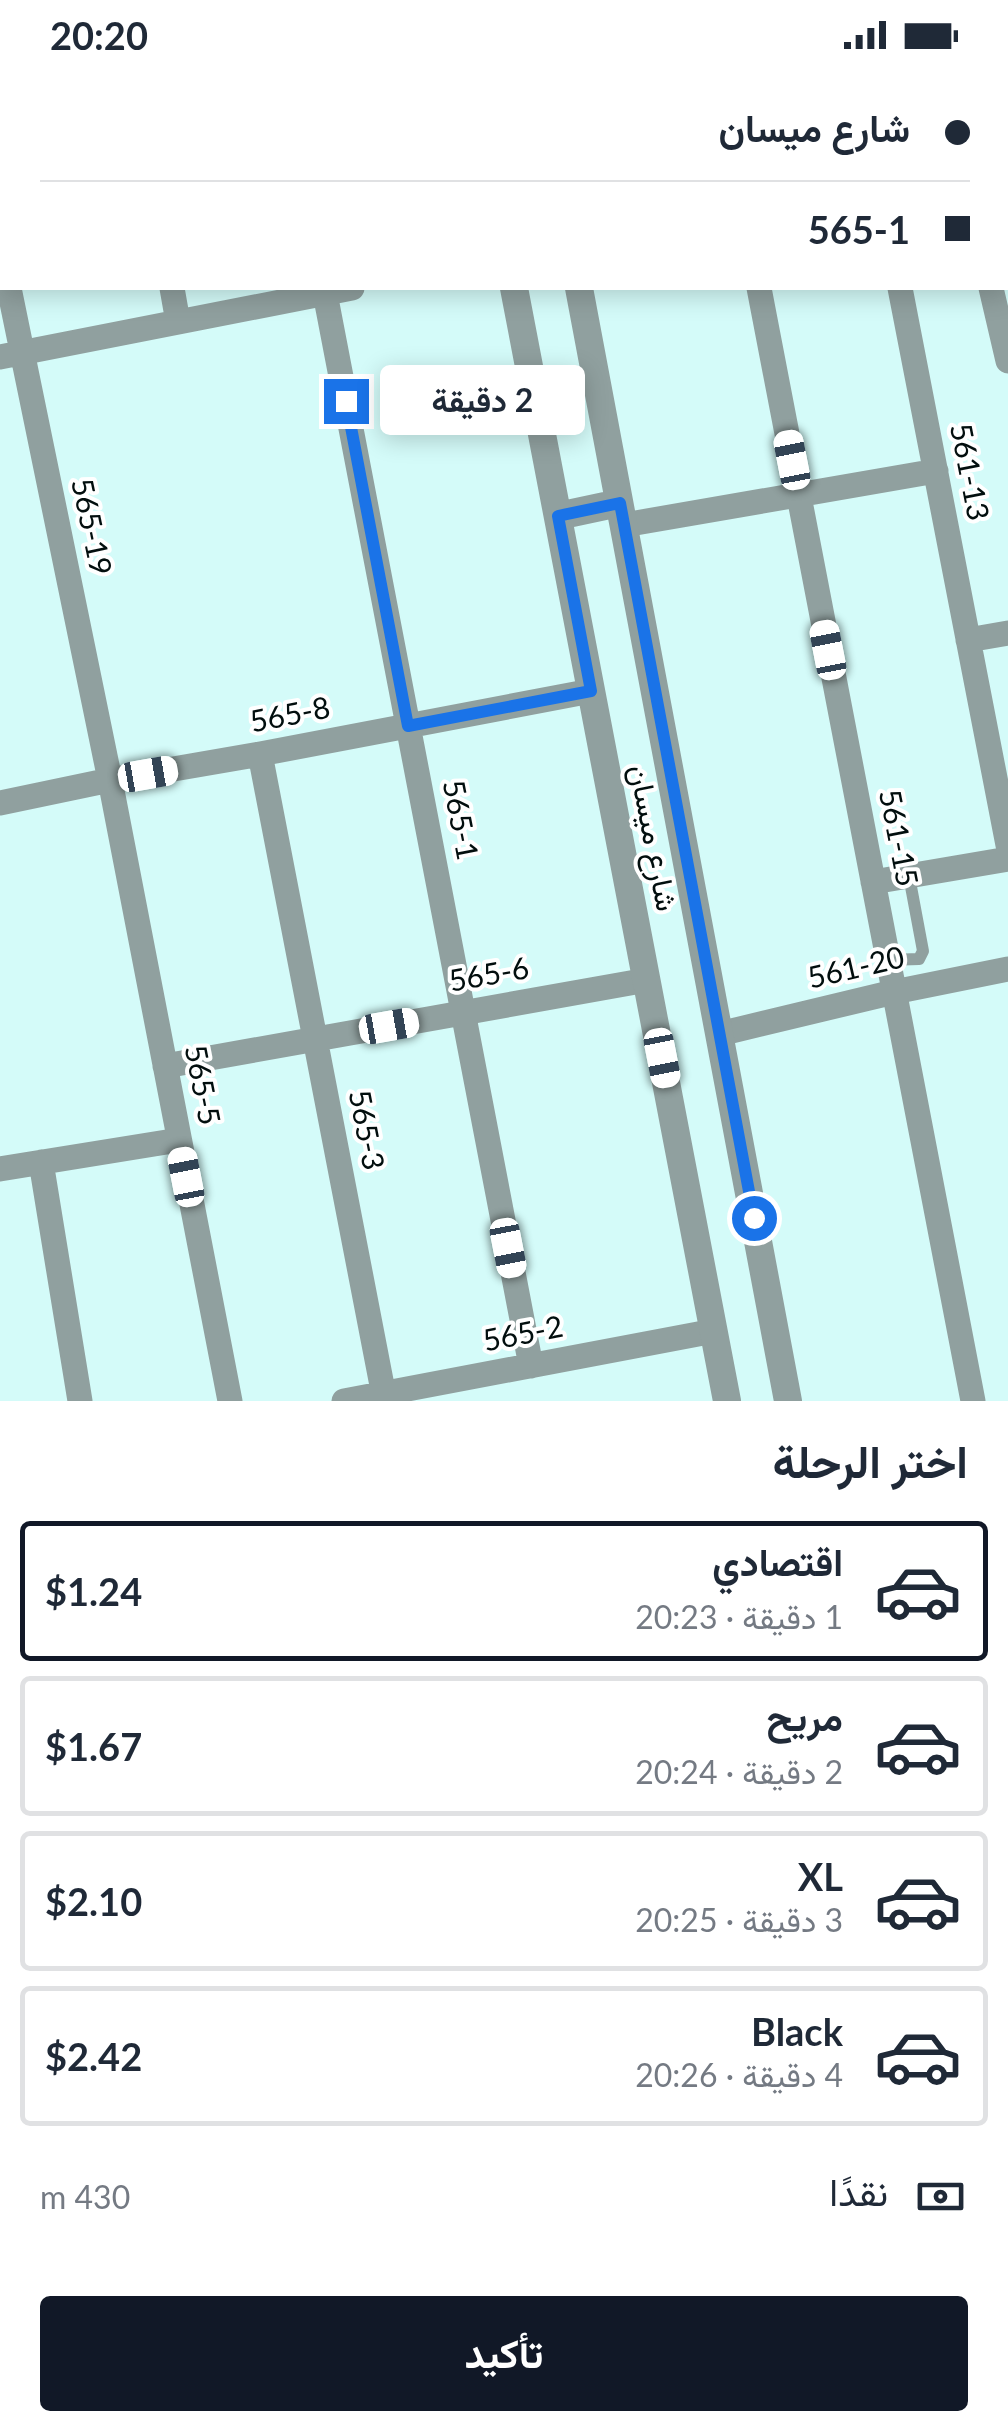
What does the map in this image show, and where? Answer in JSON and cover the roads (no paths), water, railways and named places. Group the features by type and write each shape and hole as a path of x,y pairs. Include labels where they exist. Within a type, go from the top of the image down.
{"street":[{"name":"565-19","path":"9,290 11,355 110,780"},
{"path":"172,290 178,322"},
{"path":"11,355 325,290"},
{"name":"565-1","path":"325,290 531,1366"},
{"name":"شارع ميسان","path":"514,290 728,1401"},
{"name":"شارع ميسان","path":"579,290 788,1401"},
{"name":"561-15","path":"759,290 973,1401"},
{"name":"561-13","path":"900,290 1008,845"},
{"path":"991,290 1008,361"},
{"path":"558,516 622,514 799,495 936,471"},
{"path":"968,640 1008,633"},
{"name":"565-8","path":"0,804 591,691"},
{"name":"565-3","path":"260,754 384,1397"},
{"name":"565-5","path":"110,780 230,1401"},
{"path":"874,882 1008,859"},
{"name":"561-20","path":"720,1034 1008,968"},
{"name":"565-6","path":"165,1066 647,980"},
{"path":"0,1169 179,1140"},
{"path":"42,1162 80,1401"},
{"name":"565-2","path":"344,1401 384,1397 714,1332"}],"lane":[{"path":"888,960 919,959 923,951 909,876"}]}
